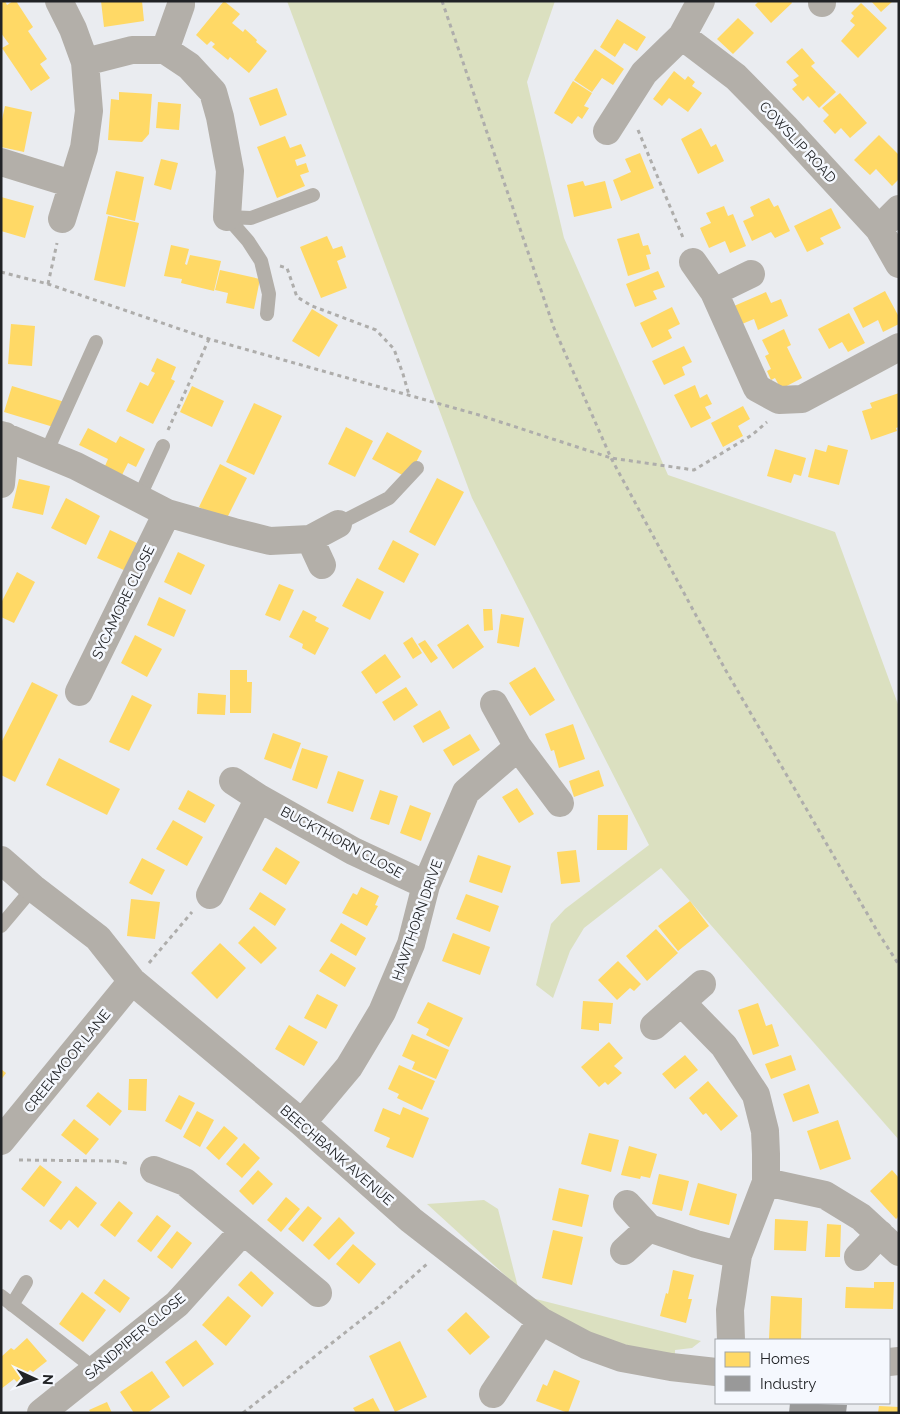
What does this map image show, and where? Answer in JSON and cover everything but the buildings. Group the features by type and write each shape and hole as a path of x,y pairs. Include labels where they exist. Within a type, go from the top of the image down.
{"street":[{"path":"59,1 73,30 85,62 89,110 84,148 62,219"},
{"path":"165,50 181,5 180,1"},
{"path":"607,131 644,73 682,36 701,1"},
{"name":"COWSLIP ROAD","path":"682,36 736,77 785,127 879,229 899,264"},
{"path":"85,62 132,50 165,50 189,66 213,92 220,117 230,171 227,218"},
{"path":"1,162 72,184"},
{"path":"879,229 899,209"},
{"path":"693,262 714,292 757,388 779,400 802,399 899,347"},
{"path":"714,292 752,274"},
{"path":"1,484 3,436 76,466 167,513 234,532 270,541 310,538 338,524"},
{"name":"SYCAMORE CLOSE","path":"79,692 167,513"},
{"path":"310,538 322,565"},
{"path":"494,704 518,747 560,802"},
{"name":"HAWTHORN DRIVE","path":"302,1123 349,1067 382,1012 411,944 426,885 466,792 518,747"},
{"name":"BUCKTHORN CLOSE","path":"233,781 259,798 353,851 426,885"},
{"path":"210,895 259,798"},
{"name":"BEECHBANK AVENUE","path":"1,860 33,888 98,938 132,982 302,1123 411,1220 541,1321 586,1344 622,1358 671,1367 715,1372"},
{"name":"CREEKMOOR LANE","path":"9,1150 132,982"},
{"path":"654,1026 702,984"},
{"path":"681,1002 724,1046 756,1095 765,1131 766,1182 738,1255 730,1310 731,1339"},
{"path":"154,1170 185,1182 318,1293"},
{"path":"766,1182 825,1196 862,1217 889,1243 858,1257"},
{"path":"626,1204 649,1228 696,1244 738,1255"},
{"path":"624,1252 649,1228"},
{"name":"SANDPIPER CLOSE","path":"41,1413 177,1304 243,1231"},
{"path":"493,1394 541,1321"}],"lane":[{"path":"227,218 251,218 313,195"},
{"path":"227,218 248,241 261,261 269,294 267,314"},
{"path":"46,453 96,342"},
{"path":"139,498 163,446"},
{"path":"338,524 389,498 417,468"},
{"path":"1,926 33,888"},
{"path":"26,1282 6,1301 95,1369"}],"path":[{"path":"442,1 554,328 611,458 730,678 879,934 899,965"},
{"path":"626,102 693,262"},
{"path":"48,284 62,219"},
{"path":"261,261 287,268 298,297 305,302 376,330 394,350 409,396"},
{"path":"1,272 48,284 209,339 479,415 611,458 694,470 752,435 769,420 779,400"},
{"path":"163,446 164,438 209,339"},
{"path":"132,982 187,918 210,895"},
{"path":"9,1150 115,1161 154,1170"},
{"path":"243,1413 384,1302 446,1247"}],"green space":[{"path":"287,1 555,1 527,82 564,238 668,475 835,532 899,707 899,1140 661,868 584,928 570,951 553,998 536,985 551,924 565,909 649,845 472,498"},
{"path":"484,1200 498,1209 518,1287 427,1204"},
{"path":"520,1295 701,1341 692,1348 675,1350 675,1356 652,1352 583,1333"}]}
